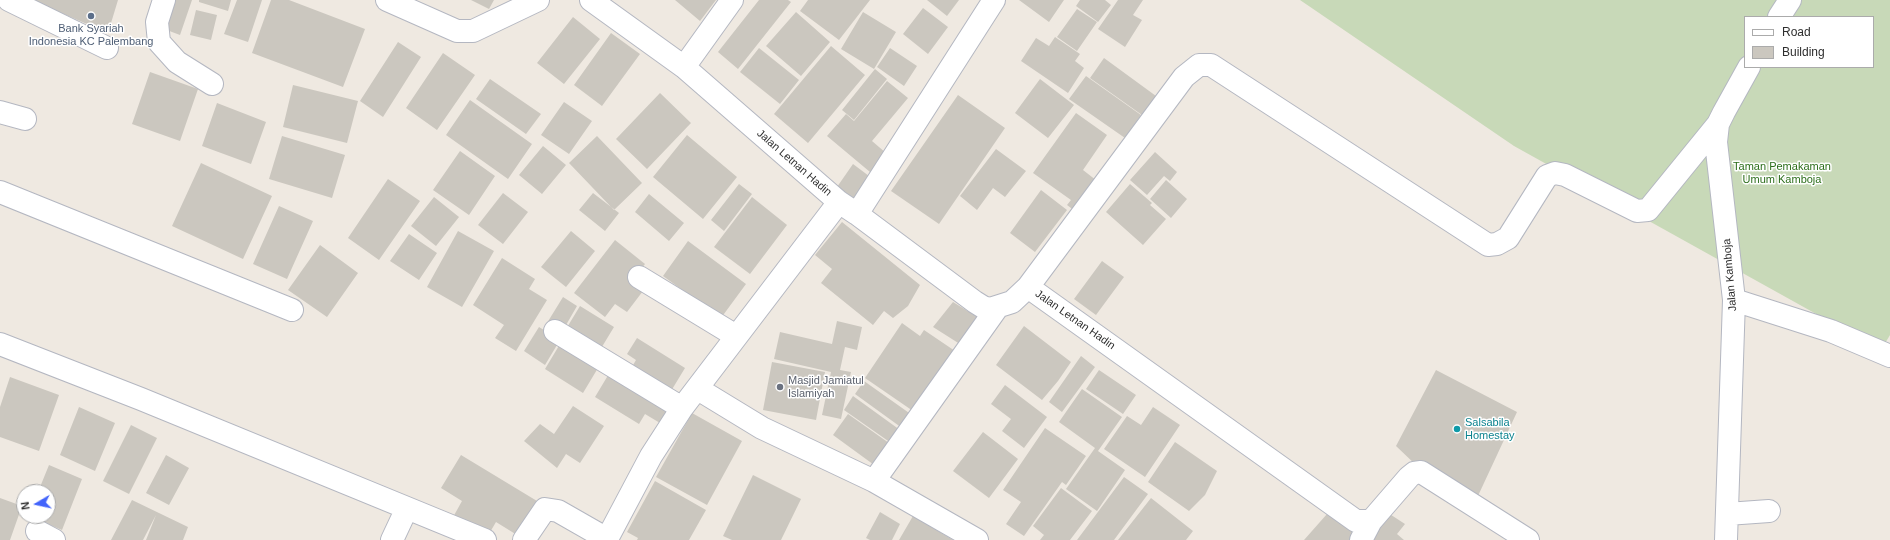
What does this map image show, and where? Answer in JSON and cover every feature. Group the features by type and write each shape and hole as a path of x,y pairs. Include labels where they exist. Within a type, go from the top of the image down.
{"street":[{"path":"9,0 107,48"},
{"path":"164,0 157,22 159,42 176,62 212,84"},
{"path":"387,0 457,31 474,31 538,0"},
{"name":"Jalan Letnan Hadin","path":"591,0 684,67 839,202 975,302 983,307 997,308 1012,302 1028,287 1356,521 1366,531 1409,477 1414,473 1421,472 1528,540"},
{"path":"684,67 732,0"},
{"path":"857,214 994,0"},
{"path":"1780,16 1790,0"},
{"path":"1028,287 1184,77 1199,65 1211,65 1488,245 1497,244 1508,238 1546,176 1555,173 1565,175 1637,211 1648,210 1718,124"},
{"name":"Jalan Kamboja","path":"1726,540 1734,300 1716,157 1716,142 1718,124 1730,99 1748,68"},
{"path":"0,112 25,119"},
{"path":"0,192 292,310"},
{"path":"524,540 545,509 558,511 607,539 651,456 682,408 698,389 736,336 839,202"},
{"path":"639,277 736,336"},
{"path":"1734,300 1831,331 1890,356"},
{"path":"874,481 997,308"},
{"path":"555,332 682,408"},
{"path":"0,344 141,399 485,540"},
{"path":"698,389 762,428 874,481 966,537"},
{"path":"392,540 407,508"},
{"path":"1727,514 1769,511"}],"green space":[{"name":"Taman Pemakaman Umum Kamboja","path":"1300,0 1890,0 1890,335 1881,350 1514,146"}],"building":[{"name":"Bank Syariah Indonesia KC Palembang","path":"31,0 118,0 108,33"},
{"path":"174,0 192,0 180,35 164,29"},
{"path":"199,0 231,0 228,11 199,2"},
{"path":"237,0 262,0 248,42 224,34"},
{"path":"271,0 289,0 365,29 343,87 252,53"},
{"path":"471,0 494,0 489,9"},
{"path":"675,0 716,0 700,21"},
{"path":"759,0 788,0 791,2 738,69 718,52"},
{"path":"808,0 870,0 839,40 800,11"},
{"path":"927,0 959,0 947,16"},
{"path":"1019,0 1064,0 1049,22"},
{"path":"1080,0 1105,0 1111,5 1098,22 1076,6"},
{"path":"1118,0 1143,0 1133,15 1142,20 1125,47 1098,29"},
{"path":"923,8 948,27 928,54 903,34"},
{"path":"1077,9 1097,22 1077,51 1057,37"},
{"path":"196,10 217,15 211,40 190,35"},
{"path":"796,12 830,42 801,76 766,46"},
{"path":"863,12 896,32 874,69 841,49"},
{"path":"573,17 600,39 564,84 537,63"},
{"path":"611,33 640,54 602,106 574,85"},
{"path":"1055,37 1080,54 1075,61 1084,68 1068,93 1021,61 1036,38 1049,46"},
{"path":"398,42 421,57 383,117 360,101"},
{"path":"831,46 865,75 808,143 774,114"},
{"path":"759,48 799,80 780,104 740,72"},
{"path":"890,48 917,66 904,86 877,67"},
{"path":"443,53 475,75 437,130 406,108"},
{"path":"1104,58 1156,96 1142,115 1090,78"},
{"path":"875,69 887,79 854,120 842,110"},
{"path":"150,72 198,89 180,141 132,124"},
{"path":"1086,76 1141,115 1125,138 1069,99"},
{"path":"490,79 541,114 526,134 476,99"},
{"path":"1040,79 1074,105 1048,138 1015,113"},
{"path":"887,81 908,98 872,141 886,153 870,172 827,136 846,114 854,121"},
{"path":"293,85 358,101 347,143 283,127"},
{"path":"660,93 691,123 647,169 616,139"},
{"path":"958,95 1005,128 939,224 891,191"},
{"path":"470,100 532,144 508,179 446,135"},
{"path":"564,102 592,121 569,154 541,135"},
{"path":"217,103 266,122 251,164 202,146"},
{"path":"1076,113 1107,135 1083,170 1101,184 1079,214 1067,205 1071,200 1033,173"},
{"path":"687,135 737,177 703,219 653,177"},
{"path":"282,136 345,155 332,198 269,179"},
{"path":"597,136 642,183 614,210 569,163"},
{"path":"543,146 566,165 542,194 519,175"},
{"path":"996,149 1026,171 1005,197 993,188 977,210 960,196"},
{"path":"460,151 495,176 469,215 433,190"},
{"path":"1155,152 1177,172 1170,181 1164,176 1147,195 1130,180"},
{"path":"201,163 272,196 243,259 172,226"},
{"path":"853,164 869,176 853,199 837,187"},
{"path":"388,179 420,201 379,260 348,238"},
{"path":"1166,180 1187,199 1171,218 1150,199"},
{"path":"739,184 752,194 724,231 711,220"},
{"path":"1130,184 1152,203 1150,205 1166,219 1143,245 1106,212"},
{"path":"1041,190 1067,210 1035,252 1010,233"},
{"path":"503,193 528,212 503,244 478,225"},
{"path":"593,193 619,213 605,231 579,210"},
{"path":"649,194 684,223 669,241 635,212"},
{"path":"434,197 459,217 436,246 411,226"},
{"path":"752,197 787,225 750,274 714,247"},
{"path":"279,206 313,221 287,279 253,264"},
{"path":"842,222 920,285 908,306 893,318 884,311 873,325 821,283 832,269 815,255"},
{"path":"458,231 494,251 462,307 427,287"},
{"path":"571,231 595,251 566,287 541,267"},
{"path":"409,234 437,253 419,280 390,261"},
{"path":"615,240 645,264 634,278 646,287 627,312 615,304 605,317 574,293"},
{"path":"688,241 746,284 721,318 663,276"},
{"path":"320,245 358,273 327,317 288,290"},
{"path":"502,258 535,279 529,289 547,300 516,351 495,338 504,325 473,305"},
{"path":"1102,261 1124,277 1096,315 1074,299"},
{"path":"563,297 577,306 562,332 547,323"},
{"path":"953,302 982,320 963,346 933,327"},
{"path":"580,306 614,327 597,355 563,334"},
{"path":"837,321 862,327 857,350 845,347 840,370 851,372 841,419 822,415 831,372 774,359 780,332 832,344"},
{"path":"902,323 920,336 924,330 955,351 913,411 865,378"},
{"path":"1024,326 1071,362 1042,400 996,365"},
{"path":"539,327 560,340 545,365 524,351"},
{"path":"637,338 685,368 668,396 629,372 636,360 627,354"},
{"path":"563,339 601,363 583,393 545,369"},
{"path":"1081,356 1095,367 1062,412 1049,402"},
{"path":"772,362 825,372 816,420 763,410"},
{"path":"1099,370 1136,395 1123,414 1086,389"},
{"name":"Salsabila Homestay","path":"1436,370 1517,412 1477,498 1417,466 1396,446"},
{"path":"610,372 674,411 665,426 645,414 639,424 595,397"},
{"path":"10,377 59,395 39,451 0,437 0,407"},
{"path":"864,381 912,415 902,428 855,394"},
{"path":"1005,385 1047,417 1024,448 1002,431 1011,419 991,404"},
{"path":"1082,389 1122,417 1098,451 1125,470 1097,511 1066,489 1095,448 1059,422"},
{"path":"853,396 900,430 891,443 844,410"},
{"path":"573,406 604,426 580,463 566,454 557,468 524,441 540,424 554,434"},
{"path":"79,407 115,423 95,471 60,455"},
{"path":"1153,407 1180,425 1145,477 1104,449 1127,416 1141,425"},
{"path":"692,413 742,441 707,505 656,477"},
{"path":"848,414 896,448 881,470 833,435"},
{"path":"131,425 157,438 129,494 103,481"},
{"path":"1045,428 1086,456 1066,485 1062,482 1024,536 1006,524 1021,502 1003,490"},
{"path":"983,432 1018,459 989,498 953,471"},
{"path":"1175,442 1217,471 1205,495 1189,511 1148,482"},
{"path":"166,455 189,468 169,505 146,493"},
{"path":"461,455 537,501 517,535 496,522 486,539 452,519 462,501 441,488"},
{"path":"49,465 82,479 62,530 48,524 56,524 56,484 41,484"},
{"path":"753,475 801,499 781,540 732,540 723,536"},
{"path":"1124,477 1148,494 1114,540 1077,540"},
{"path":"655,481 706,510 689,540 637,540 638,538 627,532"},
{"path":"1061,488 1092,511 1070,540 1040,540 1044,535 1033,526"},
{"path":"0,498 16,504 16,523 10,540 0,540"},
{"path":"1151,498 1193,531 1186,540 1118,540"},
{"path":"132,500 188,527 183,540 146,540 156,515 143,540 111,540"},
{"path":"1385,511 1405,524 1397,534 1404,540 1373,540"},
{"path":"880,512 900,524 892,540 870,540 866,538"},
{"path":"1327,514 1361,534 1356,540 1304,540"},
{"path":"913,516 953,540 899,540"}],"place":[{"name":"Bank Syariah Indonesia KC Palembang","path":"91,16"},
{"name":"Masjid Jamiatul Islamiyah","path":"780,387"},
{"name":"Salsabila Homestay","path":"1457,429"}]}
